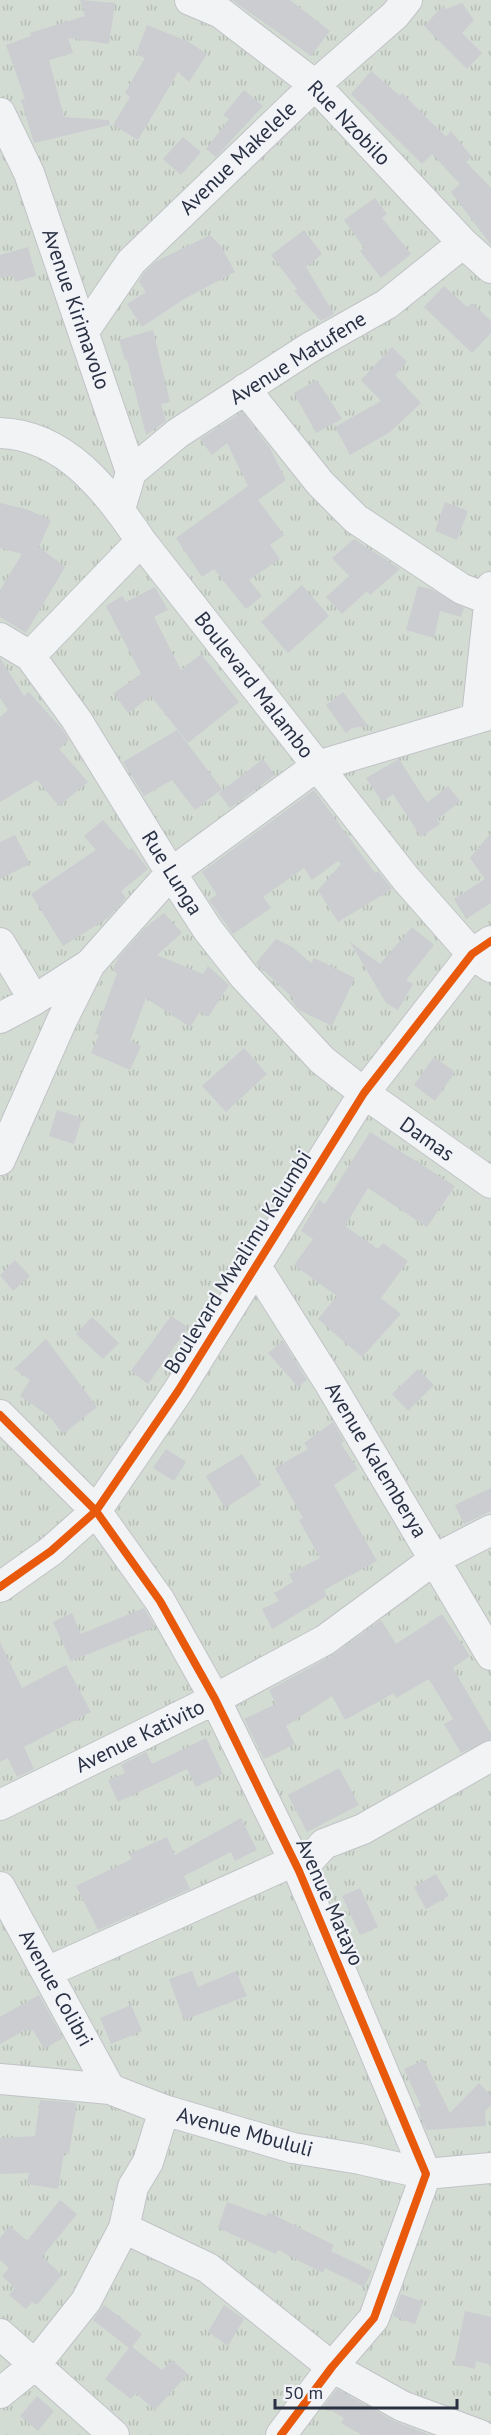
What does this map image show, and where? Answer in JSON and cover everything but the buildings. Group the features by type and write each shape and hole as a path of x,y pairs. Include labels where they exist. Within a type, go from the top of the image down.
{"street":[{"name":"Rue Nzobilo","path":"190,0 221,13 315,85 463,243 491,268"},
{"name":"Avenue Makelele","path":"84,331 131,262 315,85 395,15 407,0"},
{"name":"Avenue Kirimavolo","path":"0,113 28,173 131,472"},
{"name":"Avenue Matufene","path":"131,472 178,433 245,389 309,348 387,304 463,243"},
{"path":"0,1160 62,1020 90,964 171,873 317,766 484,716 490,593 462,589 356,519 320,483 245,389"},
{"name":"Boulevard Malambo","path":"0,433 16,433 50,446 76,462 120,509 141,540 406,879 484,954"},
{"path":"120,509 131,472"},
{"path":"30,656 141,540"},
{"name":"Rue Lunga","path":"0,638 30,656 76,719 208,930 244,976 322,1060 364,1093"},
{"path":"0,943 34,1000"},
{"name":"Boulevard Mwalimu Kalumbi","path":"0,1587 51,1551 96,1511 178,1391 257,1268 364,1093 484,954"},
{"path":"0,1018 34,1000 90,964"},
{"name":"Damas","path":"364,1093 491,1183"},
{"name":"Avenue Kalemberya","path":"257,1268 491,1655"},
{"name":"Avenue Matayo","path":"0,1414 96,1511 160,1601 215,1700 297,1866 426,2174"},
{"name":"Avenue Kativito","path":"0,1804 215,1700 325,1640 435,1559 491,1530"},
{"path":"47,1972 297,1866 324,1844 363,1829 491,1755"},
{"name":"Avenue Colibri","path":"0,1887 111,2090"},
{"name":"Avenue Mbululi","path":"0,2079 111,2090 164,2109 293,2148 360,2158 426,2174 491,2168"},
{"path":"0,2393 36,2364 86,2301 124,2228 132,2187 148,2162 164,2109"},
{"path":"281,2435 332,2367 374,2318 426,2174"},
{"path":"124,2228 208,2268 332,2367 402,2406 480,2435"},
{"path":"0,2334 114,2435"}],"green space":[{"path":"0,0 491,0 491,2435 0,2435"}],"cycle path":[{"path":"0,1587 51,1551 96,1511 178,1391 364,1093 472,954 491,941"},
{"path":"0,1415 96,1511 160,1601 215,1699 299,1871 426,2174 374,2318 332,2367 281,2435"}]}
